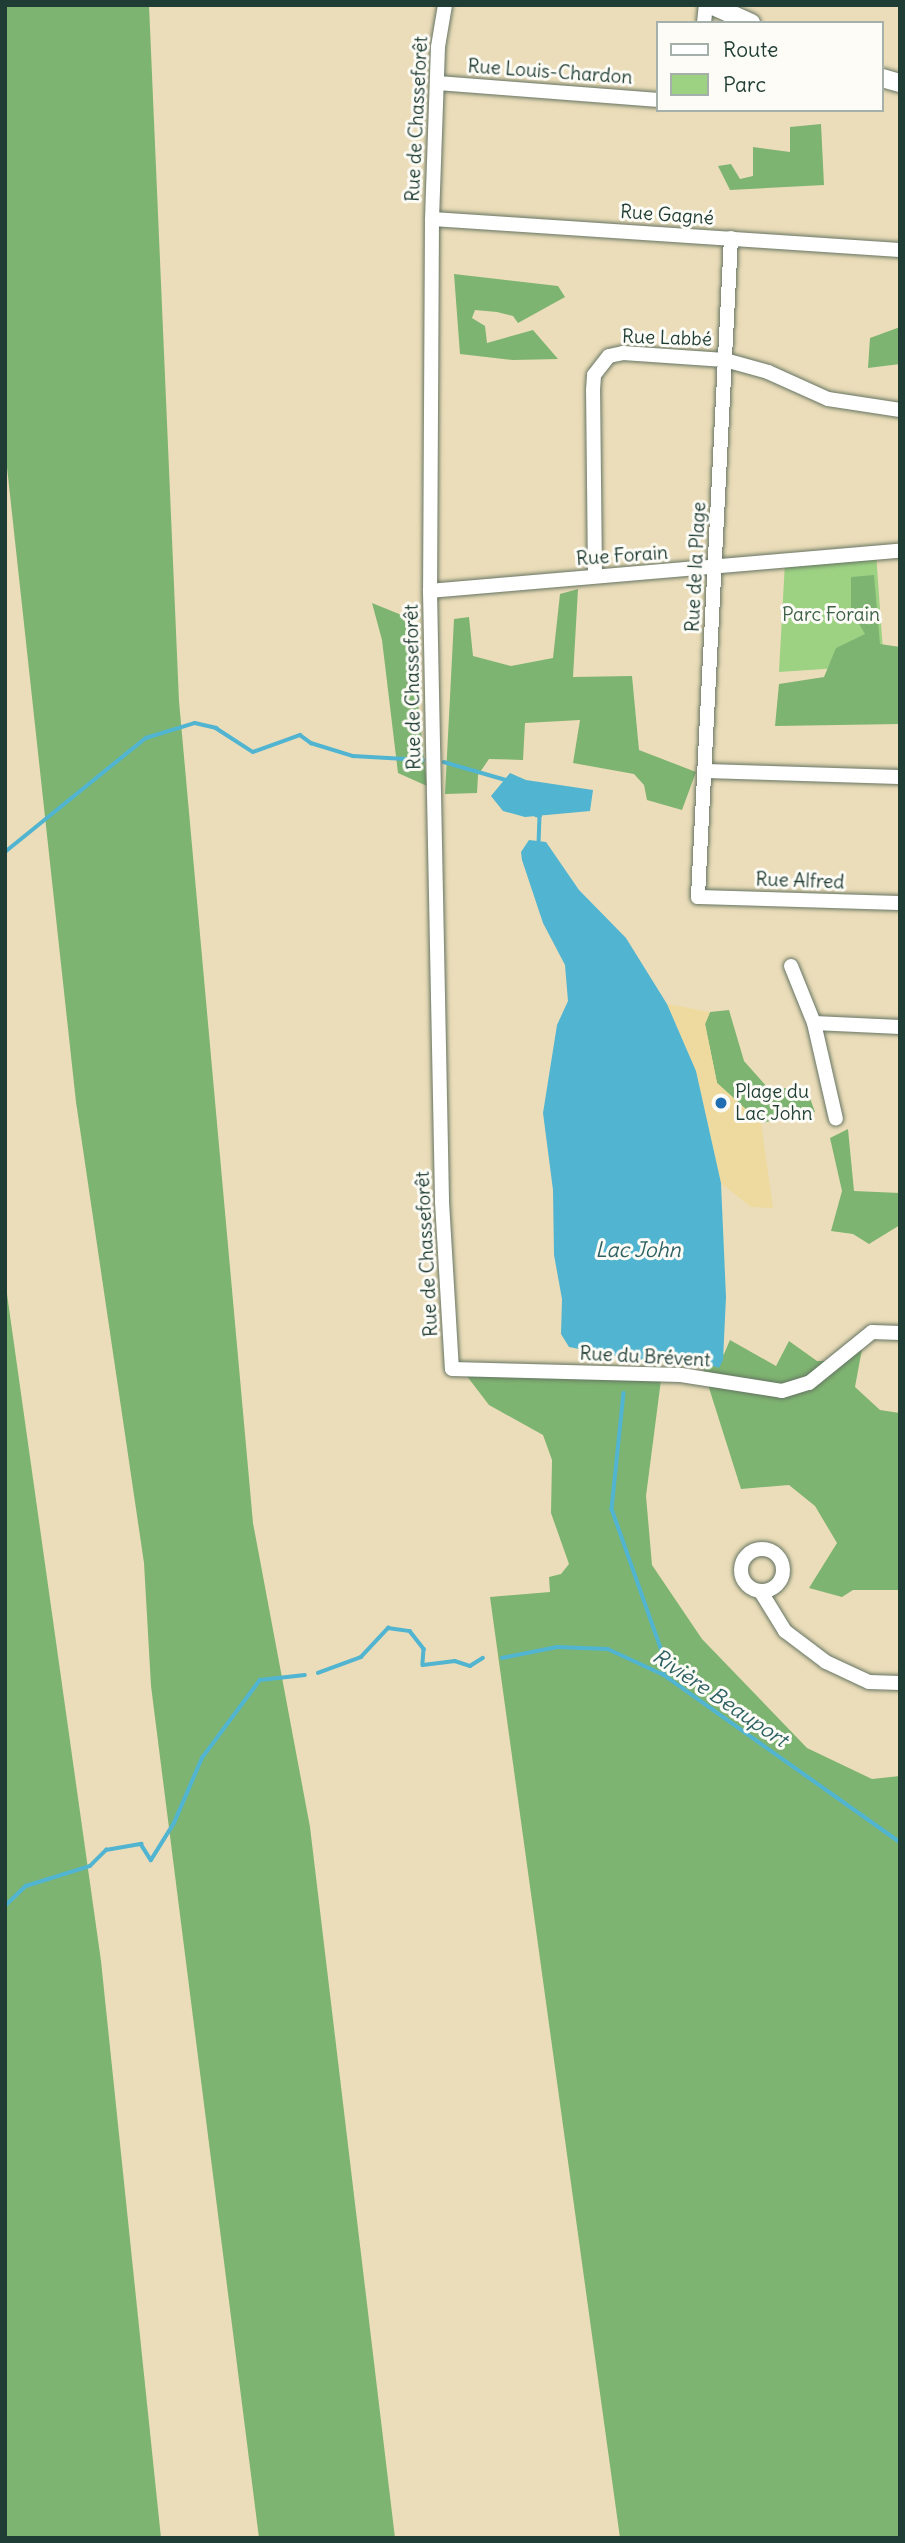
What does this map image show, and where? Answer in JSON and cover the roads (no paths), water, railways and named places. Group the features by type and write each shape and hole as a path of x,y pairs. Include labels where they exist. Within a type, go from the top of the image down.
{"street":[{"name":"Rue de Chasseforêt","path":"445,5 438,47 439,83 432,219 430,591 442,1202 452,1369"},
{"path":"711,5 747,21"},
{"name":"Rue Louis-Chardon","path":"439,83 656,100"},
{"name":"Rue Gagné","path":"432,219 900,250"},
{"name":"Rue de la Plage","path":"698,897 731,238"},
{"name":"Rue Labbé","path":"595,576 593,390 599,363 623,353 725,360 768,372 828,399 900,410"},
{"name":"Rue Forain","path":"430,591 595,576 715,569 900,551"},
{"path":"705,771 900,777"},
{"name":"Rue Alfred","path":"698,897 900,903"},
{"path":"790,966 814,1023 836,1119"},
{"path":"814,1023 900,1027"},
{"name":"Rue du Brévent","path":"452,1369 681,1375 782,1391 809,1383 872,1332 900,1333"},
{"path":"761,1592 785,1631 827,1662 869,1682 900,1683"}],"water":[{"path":"510,773 526,780 593,790 590,811 525,817 503,811 491,796"},
{"name":"Lac John","path":"529,840 546,842 579,890 626,938 667,1004 696,1071 721,1183 726,1297 723,1360 719,1368 683,1355 636,1360 569,1347 561,1334 562,1299 554,1255 553,1190 543,1113 557,1025 568,1001 565,965 543,923 522,860 521,852"}],"waterway":[{"path":"5,852 146,738 195,723 216,728 253,752 300,735 311,743 353,756 423,760"},
{"path":"444,762 506,780"},
{"path":"536,815 540,816 539,841"},
{"path":"624,1393 612,1509 663,1654 664,1675"},
{"name":"Rivière Beauport","path":"318,1673 361,1657 388,1628 410,1631 424,1649 423,1665 455,1661 470,1666 483,1658"},
{"name":"Rivière Beauport","path":"502,1658 557,1647 608,1649 664,1675 900,1842"},
{"name":"Rivière Beauport","path":"5,1906 26,1886 90,1866 106,1850 141,1844 151,1860 174,1823 202,1758 260,1680 305,1675"}],"place":[{"name":"Plage du Lac John","path":"721,1103"}],"park label":[{"name":"Parc Forain","path":"831,615"}]}
